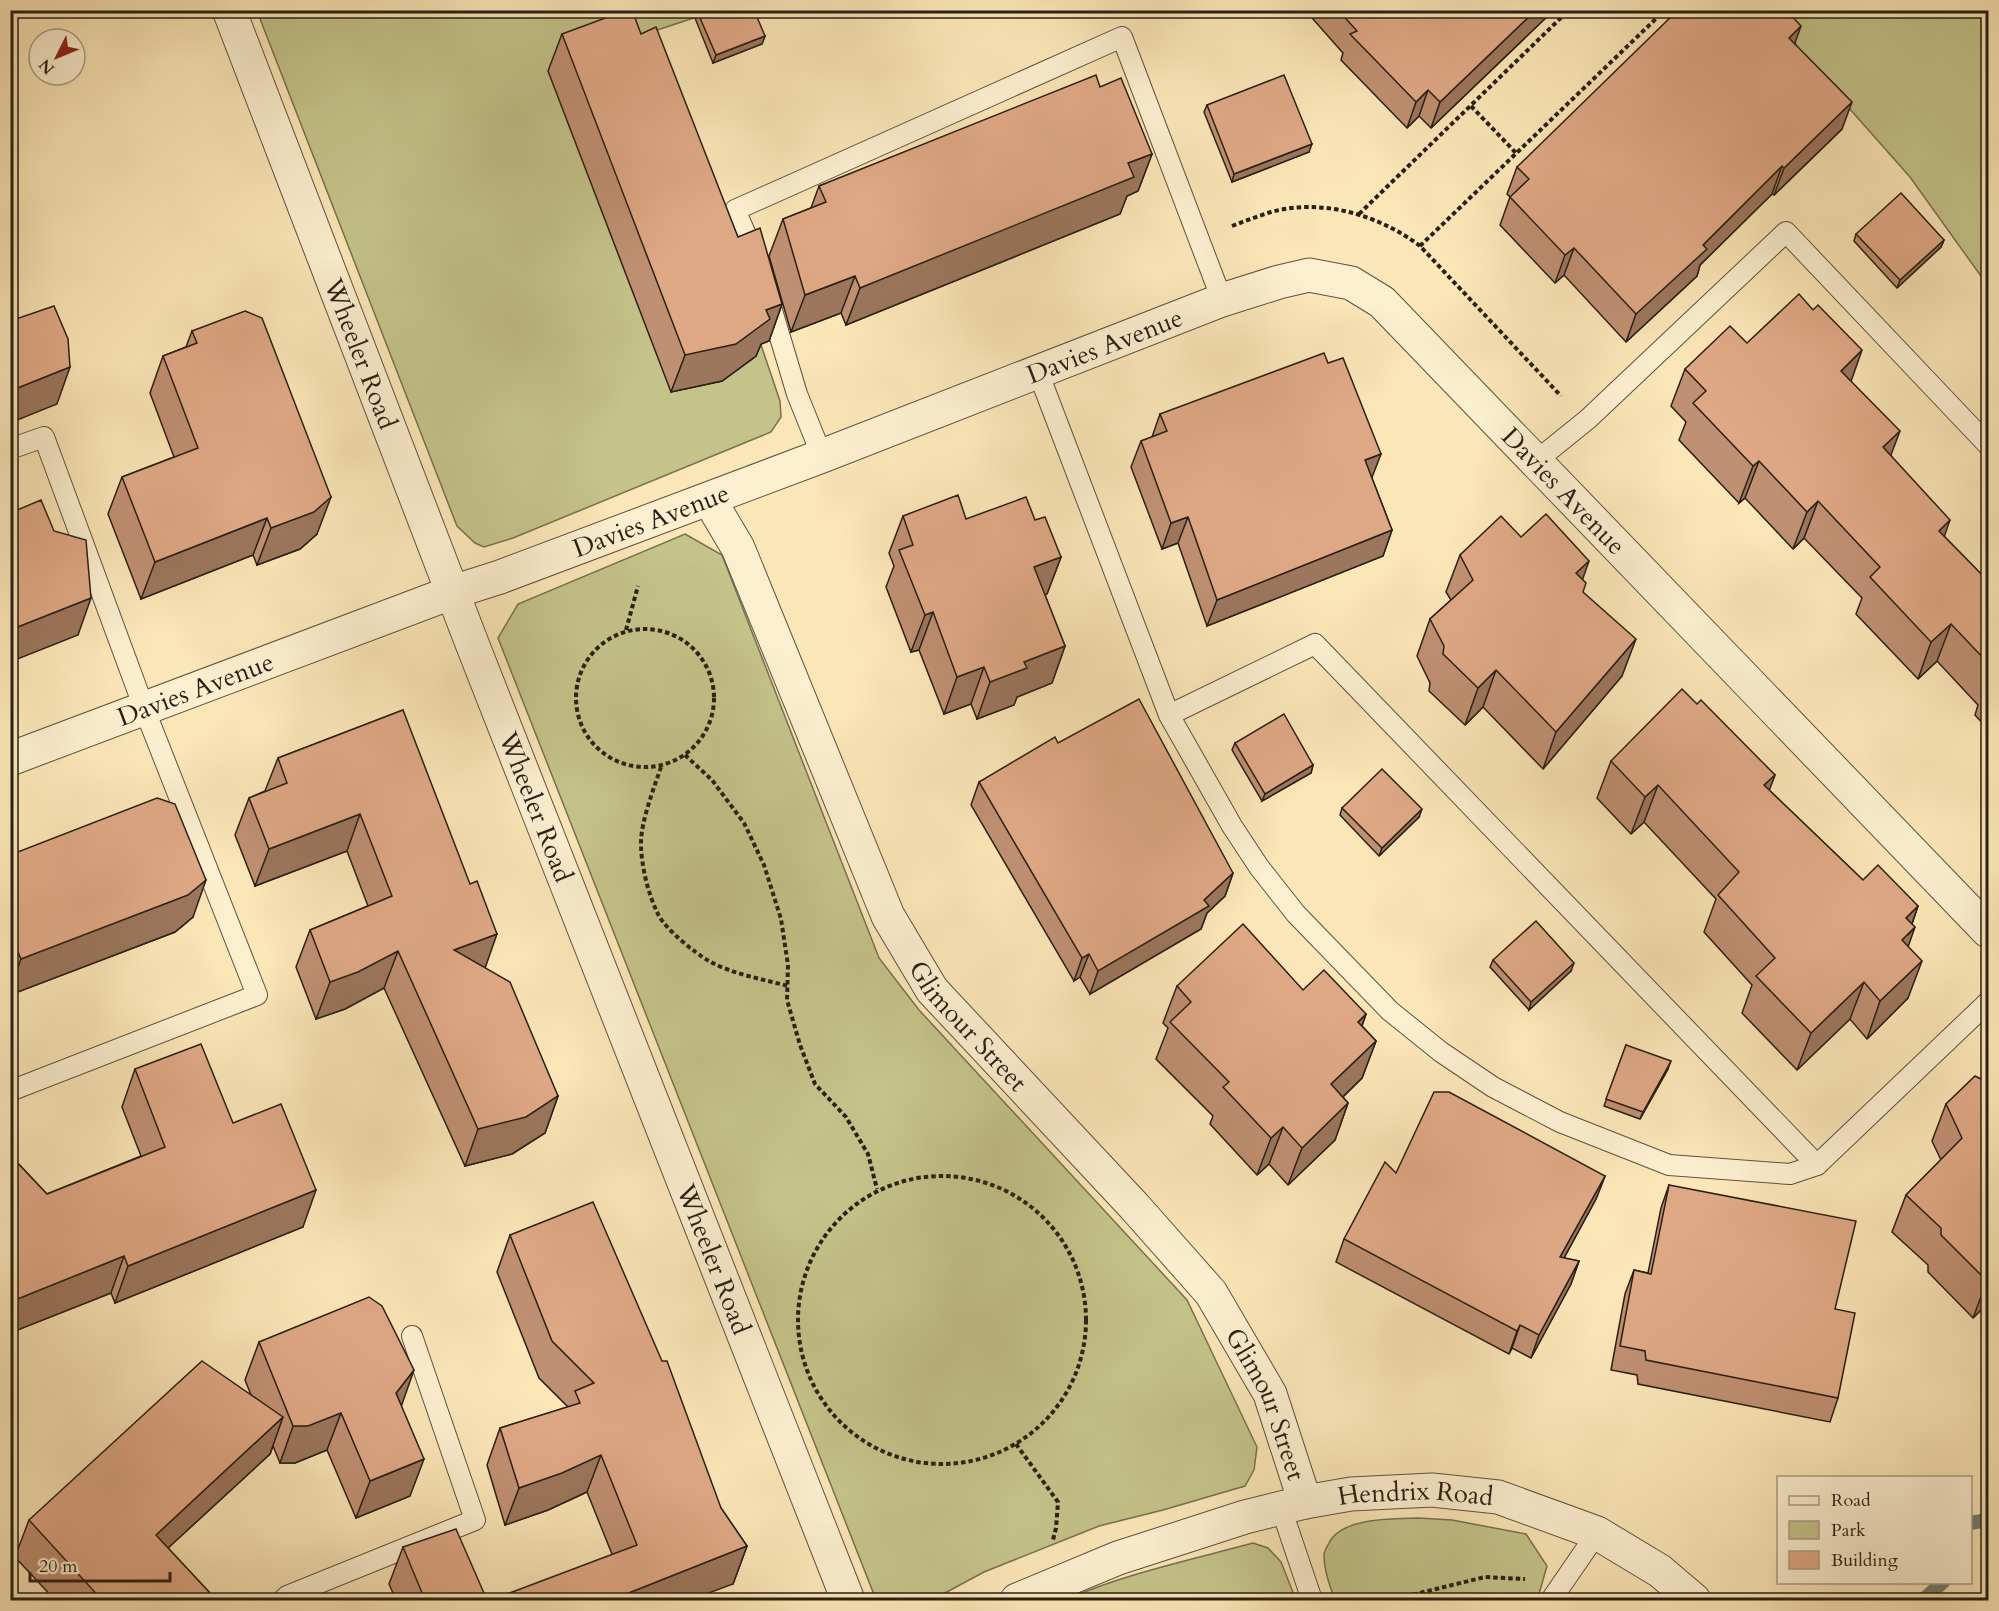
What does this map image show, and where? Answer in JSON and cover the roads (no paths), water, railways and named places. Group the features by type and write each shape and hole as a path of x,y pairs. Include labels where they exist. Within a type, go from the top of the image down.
{"street":[{"name":"Wheeler Road","path":"229,10 453,592 848,1600"},
{"name":"Davies Avenue","path":"10,759 822,456 1222,300 1309,275 1351,284 1382,302 1989,931"},
{"name":"Glimour Street","path":"709,498 738,549 888,916 932,990 1134,1206 1211,1293 1270,1394 1293,1505"},
{"name":"Hendrix Road","path":"1017,1600 1118,1558 1245,1517 1351,1494 1431,1490 1498,1497 1597,1533 1660,1571 1694,1600"}],"lane":[{"path":"822,456 797,394 762,275 735,210 1122,37 1222,300"},
{"path":"1536,461 1588,419 1785,232 1989,445"},
{"path":"1038,372 1169,715 1232,826 1259,867 1296,914 1390,1011 1442,1052 1493,1087 1560,1122 1669,1165 1790,1174 1817,1165 1989,1002"},
{"path":"10,449 44,438 144,708 257,994 10,1091"},
{"path":"1169,715 1315,645 1817,1165"},
{"path":"283,1600 287,1596 475,1520 412,1336"},
{"path":"1293,1505 1312,1600"},
{"path":"1554,1595 1597,1533"}],"waterway":[{"path":"1972,1523 1988,1520"},
{"path":"1923,1600 1941,1584"}]}
